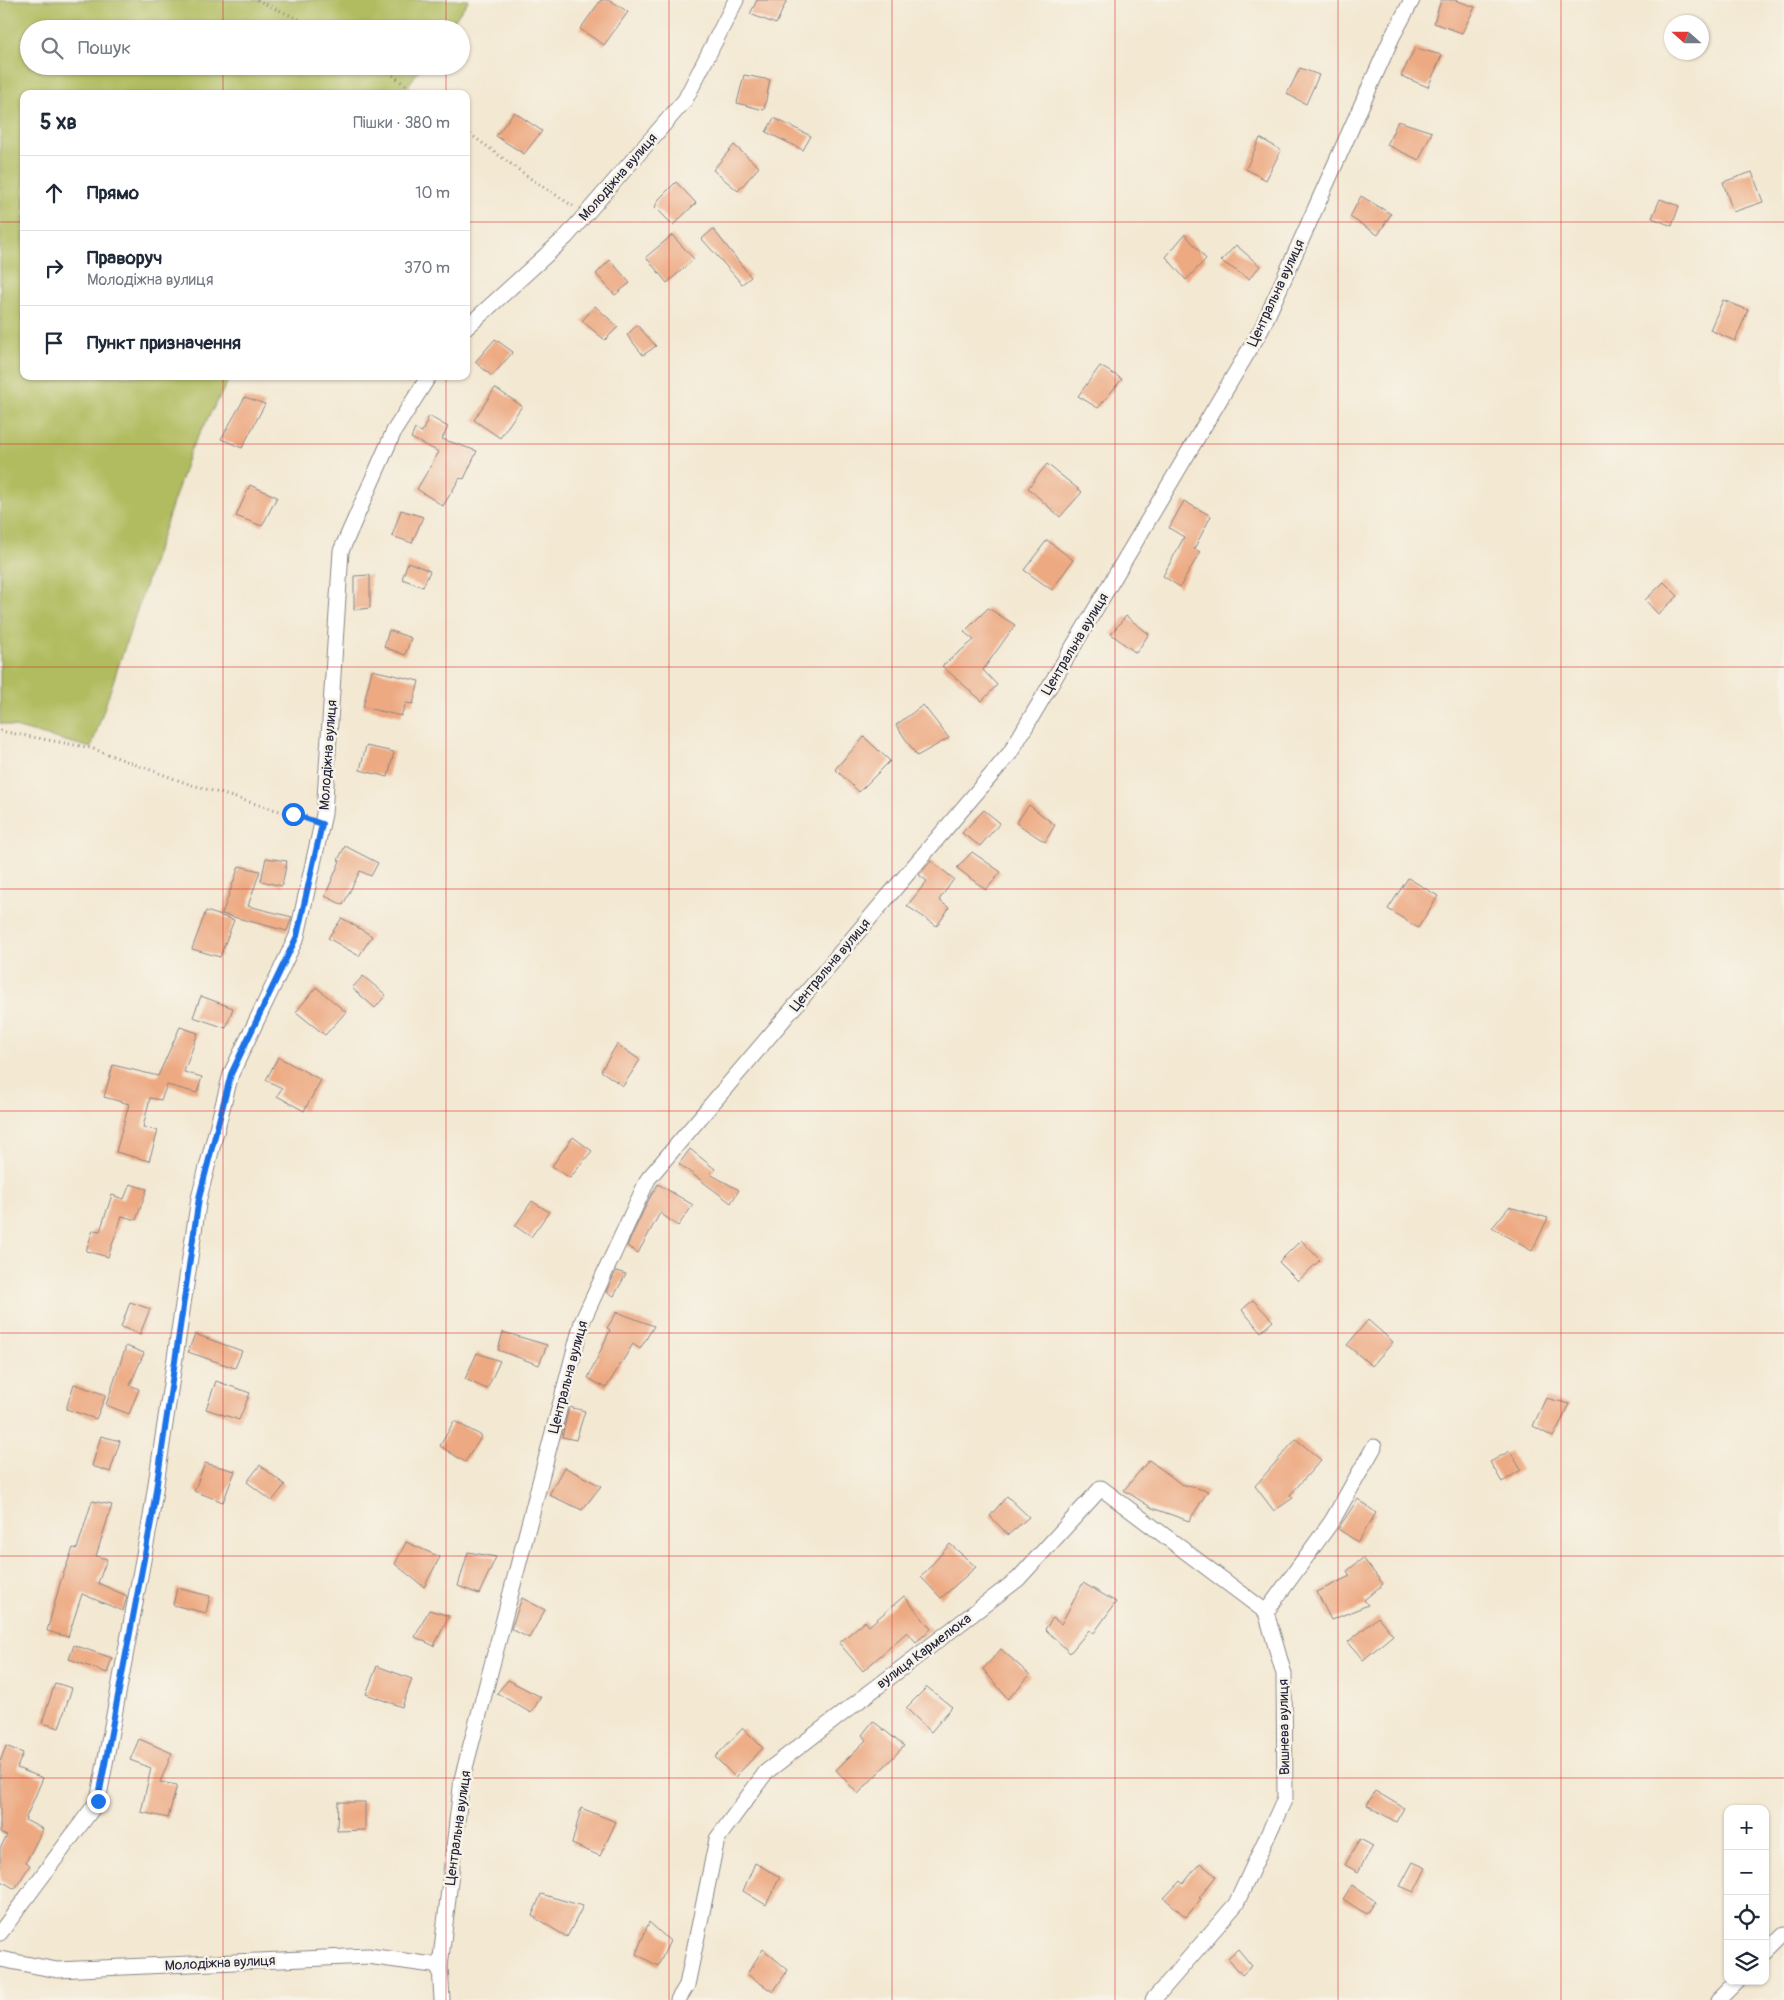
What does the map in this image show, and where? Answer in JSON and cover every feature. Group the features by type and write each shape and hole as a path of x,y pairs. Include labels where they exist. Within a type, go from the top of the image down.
{"street":[{"name":"Молодіжна вулиця","path":"470,324 566,237 684,100 736,0"},
{"name":"Центральна вулиця","path":"442,2000 440,1966 462,1779 582,1322 648,1179 1010,753 1261,330 1392,37 1412,0"},
{"name":"Молодіжна вулиця","path":"0,1933 98,1801 152,1517 199,1198 231,1074 297,936 322,824 337,642 341,551 394,431 427,380"},
{"path":"1266,1612 1332,1521 1374,1447"},
{"name":"вулиця Кармелюка","path":"678,2000 687,1985 717,1839 766,1772 1018,1579 1102,1488 1266,1612"},
{"name":"Вишнева вулиця","path":"1153,2000 1236,1904 1285,1798 1284,1674 1266,1612"},
{"path":"1769,1949 1784,1934"},
{"name":"Молодіжна вулиця","path":"0,1959 57,1970 368,1956 440,1966"},
{"path":"1718,2000 1733,1985"}],"path":[{"path":"257,0 300,20"},
{"path":"393,75 412,90"},
{"path":"470,134 534,181 586,214"},
{"path":"0,731 91,748 186,783 322,824"}],"green space":[{"path":"0,0 469,0 455,20 20,20 20,75 416,75 405,90 20,90 20,380 229,380 191,449 91,748 0,723"}],"building":[{"path":"601,0 610,0 628,12 604,45 580,29"},
{"path":"757,0 787,0 776,24 750,14"},
{"path":"1441,0 1455,0 1475,7 1462,33 1434,23"},
{"path":"1415,48 1442,55 1428,87 1401,76"},
{"path":"1300,68 1319,75 1306,104 1287,94"},
{"path":"744,75 770,80 764,110 737,103"},
{"path":"514,112 542,131 524,154 496,136"},
{"path":"774,118 811,136 803,150 766,132"},
{"path":"1398,121 1432,132 1419,160 1387,145"},
{"path":"1260,138 1281,150 1266,180 1246,169"},
{"path":"734,145 759,167 738,191 713,170"},
{"path":"1752,172 1763,202 1733,212 1723,182"},
{"path":"676,182 696,203 673,225 655,207 659,199"},
{"path":"1361,196 1391,214 1378,235 1350,217"},
{"path":"1660,199 1679,206 1672,226 1652,218"},
{"path":"713,229 751,277 742,284 702,239"},
{"path":"1185,234 1206,259 1186,280 1166,257"},
{"path":"672,235 694,259 667,283 646,257"},
{"path":"1236,245 1260,266 1249,279 1221,261"},
{"path":"610,260 630,283 615,295 596,274"},
{"path":"1723,300 1748,310 1735,341 1710,330"},
{"path":"595,306 618,327 605,340 582,321"},
{"path":"637,325 656,346 643,355 627,335"},
{"path":"495,339 513,352 492,376 475,362"},
{"path":"1100,366 1122,379 1098,408 1078,396"},
{"path":"495,388 522,406 500,438 474,420"},
{"path":"245,397 265,404 242,448 221,439"},
{"path":"429,416 448,427 442,439 477,451 464,479 460,478 443,506 417,489 439,452 411,438 415,429 422,432"},
{"path":"1047,464 1082,492 1060,517 1028,488"},
{"path":"250,485 277,497 262,526 236,516"},
{"path":"1184,501 1211,516 1194,549 1200,552 1180,587 1163,576 1184,537 1169,528"},
{"path":"401,510 423,517 412,543 392,536"},
{"path":"1047,540 1073,560 1052,590 1024,570"},
{"path":"408,562 430,571 423,587 402,579"},
{"path":"370,575 370,608 354,610 354,576"},
{"path":"1664,582 1678,596 1658,614 1645,600"},
{"path":"988,608 1015,625 983,670 997,685 982,701 942,666 974,640 964,632"},
{"path":"1126,616 1149,634 1136,653 1111,634"},
{"path":"389,630 411,638 405,655 384,647"},
{"path":"372,670 419,681 413,704 406,703 401,716 363,707"},
{"path":"923,705 949,738 917,756 896,725"},
{"path":"864,737 890,761 859,792 835,769"},
{"path":"366,746 394,752 388,777 360,770"},
{"path":"1029,805 1055,825 1045,842 1016,823"},
{"path":"984,810 1000,823 980,846 962,833"},
{"path":"345,846 378,863 371,876 360,871 343,905 325,896"},
{"path":"972,852 1001,872 986,890 957,868"},
{"path":"266,858 287,861 282,886 261,881"},
{"path":"931,861 954,879 939,900 949,908 937,926 907,906 927,881 919,875"},
{"path":"239,866 260,871 248,906 292,917 287,931 222,914"},
{"path":"1408,878 1438,896 1418,928 1388,909"},
{"path":"206,911 234,920 220,957 192,949"},
{"path":"342,918 372,936 359,956 328,938"},
{"path":"363,976 386,995 375,1008 352,988"},
{"path":"316,987 346,1012 325,1035 296,1012"},
{"path":"201,996 233,1008 226,1028 193,1017"},
{"path":"180,1027 198,1033 184,1072 202,1077 197,1093 167,1085 161,1100 150,1098 143,1127 158,1131 149,1161 116,1152 129,1104 104,1097 113,1065 158,1076"},
{"path":"617,1044 640,1060 623,1086 601,1071"},
{"path":"278,1057 321,1080 304,1111 277,1096 282,1088 266,1080"},
{"path":"573,1137 592,1151 570,1178 552,1166"},
{"path":"690,1149 715,1169 710,1174 739,1190 731,1203 679,1164"},
{"path":"130,1184 147,1189 136,1220 122,1216 108,1257 86,1251 93,1230 100,1231 112,1195 124,1199"},
{"path":"658,1184 693,1205 678,1226 660,1213 638,1253 627,1246"},
{"path":"532,1201 549,1212 531,1237 515,1226"},
{"path":"1509,1207 1548,1218 1532,1251 1492,1228"},
{"path":"1301,1240 1320,1260 1298,1281 1279,1262"},
{"path":"616,1271 626,1274 614,1296 606,1292"},
{"path":"1253,1300 1273,1321 1261,1332 1242,1310"},
{"path":"130,1302 150,1309 140,1334 121,1327"},
{"path":"617,1312 654,1326 640,1349 633,1344 606,1388 588,1378 610,1330 607,1328"},
{"path":"1368,1320 1393,1342 1372,1366 1347,1345"},
{"path":"503,1332 547,1345 539,1365 498,1350"},
{"path":"195,1334 242,1351 235,1368 188,1352"},
{"path":"126,1346 144,1353 130,1385 139,1389 129,1414 106,1405"},
{"path":"477,1353 500,1361 487,1389 465,1379"},
{"path":"216,1381 250,1393 239,1420 206,1409"},
{"path":"74,1384 106,1395 96,1419 66,1409"},
{"path":"1546,1398 1570,1404 1553,1437 1533,1426"},
{"path":"569,1407 585,1411 576,1440 562,1437"},
{"path":"454,1421 482,1436 465,1462 440,1446"},
{"path":"101,1436 120,1441 110,1472 92,1466"},
{"path":"1296,1439 1321,1460 1290,1495 1293,1498 1274,1511 1255,1486"},
{"path":"1510,1451 1521,1470 1502,1482 1490,1462"},
{"path":"1149,1460 1181,1484 1208,1491 1189,1521 1152,1508 1124,1490"},
{"path":"205,1463 235,1471 223,1502 194,1491"},
{"path":"260,1465 285,1485 272,1501 247,1482"},
{"path":"564,1467 601,1486 582,1510 549,1495"},
{"path":"1007,1496 1029,1517 1008,1535 990,1516"},
{"path":"1358,1499 1376,1513 1358,1542 1338,1529"},
{"path":"92,1501 112,1505 96,1556 107,1559 98,1583 127,1596 123,1611 82,1594 68,1637 47,1631 61,1580 73,1548 77,1549"},
{"path":"406,1542 440,1557 424,1587 395,1564"},
{"path":"950,1544 976,1567 941,1598 921,1577"},
{"path":"468,1552 496,1557 479,1594 458,1586"},
{"path":"1363,1558 1383,1584 1364,1600 1368,1605 1331,1620 1317,1592 1350,1576 1347,1571"},
{"path":"1083,1583 1116,1602 1094,1633 1089,1630 1070,1653 1045,1629 1053,1618 1061,1624"},
{"path":"177,1588 210,1596 206,1613 173,1605"},
{"path":"904,1596 931,1629 916,1642 907,1632 863,1671 839,1643 865,1621 869,1626"},
{"path":"522,1598 545,1610 529,1638 511,1629"},
{"path":"429,1610 449,1616 434,1646 415,1637"},
{"path":"1378,1617 1393,1635 1363,1660 1348,1642"},
{"path":"74,1645 112,1658 107,1673 69,1659"},
{"path":"1001,1649 1030,1675 1008,1699 983,1669"},
{"path":"377,1666 412,1679 402,1707 366,1694"},
{"path":"508,1680 541,1697 531,1713 497,1693"},
{"path":"55,1683 72,1688 59,1728 42,1723"},
{"path":"927,1687 952,1707 931,1732 906,1708"},
{"path":"873,1721 904,1746 858,1794 836,1770 866,1740 862,1735"},
{"path":"743,1728 763,1748 735,1777 715,1757"},
{"path":"139,1739 172,1753 160,1782 177,1785 168,1818 141,1812 151,1768 130,1760"},
{"path":"6,1746 23,1753 17,1768 43,1778 25,1820 43,1829 26,1862 30,1865 15,1889 0,1880 0,1848 7,1836 0,1833 0,1762"},
{"path":"1375,1791 1404,1808 1396,1822 1367,1805"},
{"path":"338,1802 365,1802 365,1830 337,1831"},
{"path":"581,1808 616,1822 600,1856 572,1844"},
{"path":"1360,1839 1373,1846 1358,1872 1345,1865"},
{"path":"1413,1862 1426,1868 1414,1892 1400,1886"},
{"path":"755,1863 780,1877 766,1905 743,1891"},
{"path":"1200,1863 1216,1876 1186,1917 1164,1898 1180,1881 1183,1884"},
{"path":"1352,1885 1375,1901 1366,1914 1343,1899"},
{"path":"541,1894 583,1906 567,1937 532,1916"},
{"path":"649,1922 670,1941 658,1966 636,1954"},
{"path":"763,1949 788,1970 773,1992 747,1974"},
{"path":"1238,1949 1252,1966 1242,1975 1228,1958"}],"route":[{"path":"98,1801 152,1517 199,1198 231,1074 297,936 322,824 293,814"}]}
